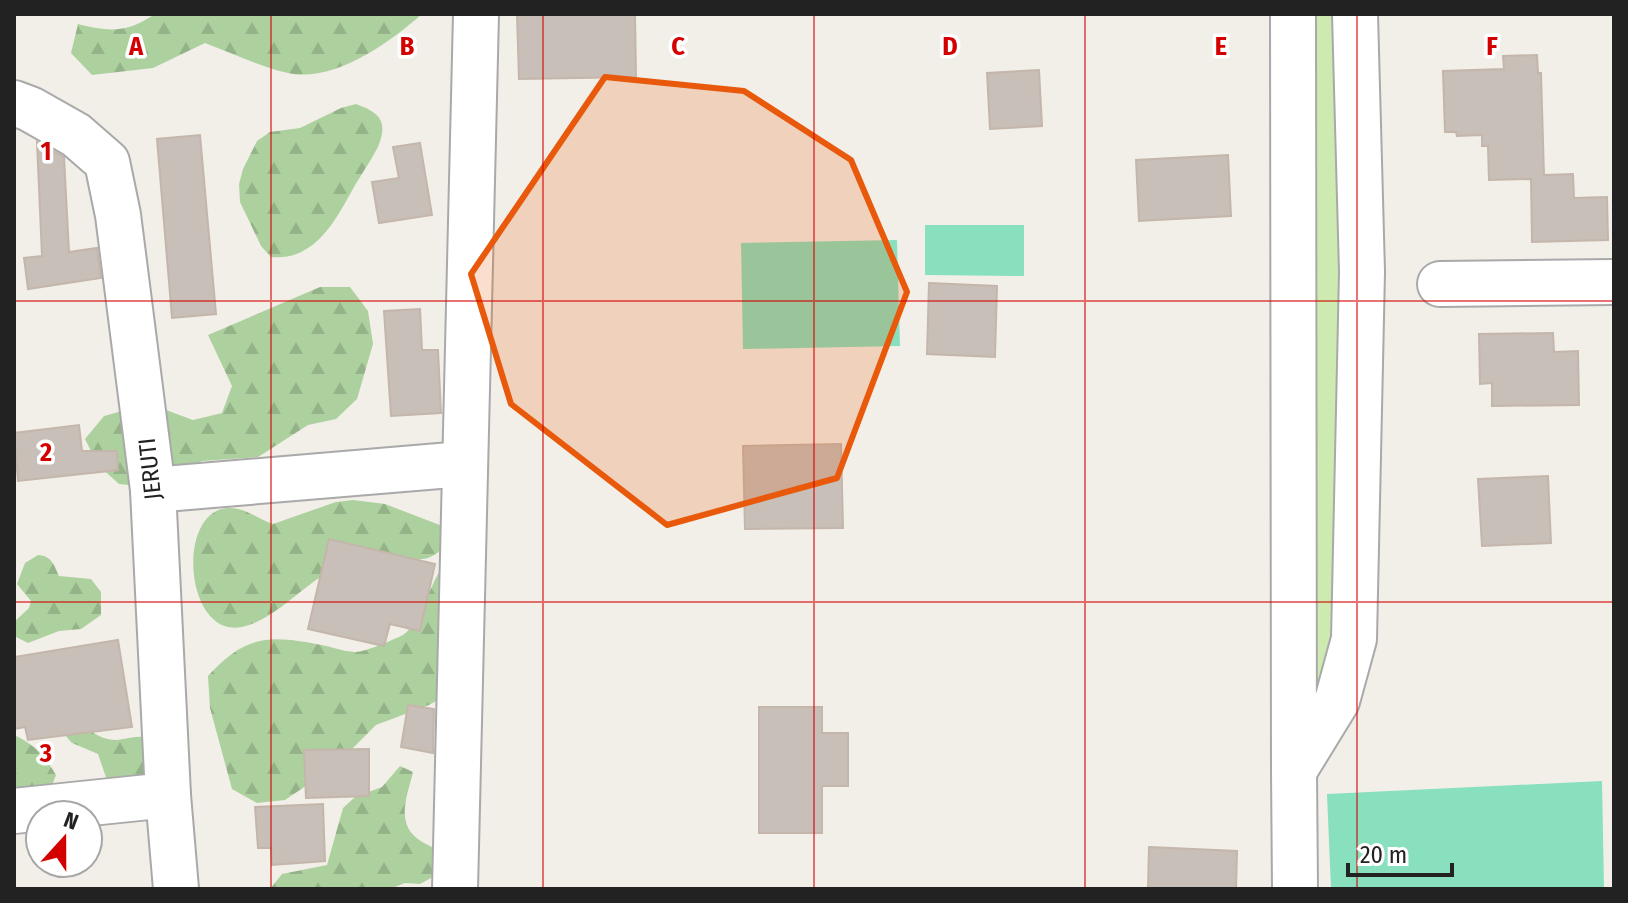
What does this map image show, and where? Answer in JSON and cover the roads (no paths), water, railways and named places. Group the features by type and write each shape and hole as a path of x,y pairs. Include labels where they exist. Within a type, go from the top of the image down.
{"street":[{"path":"455,889 476,14"},
{"path":"1293,14 1295,889"},
{"path":"1294,771 1337,701 1354,639 1362,272 1355,14"},
{"name":"JERUTI","path":"14,103 76,135 107,162 118,215 153,490 168,795 176,889"},
{"path":"1440,284 1614,282"},
{"path":"153,490 463,464"},
{"path":"14,811 168,795"}]}
